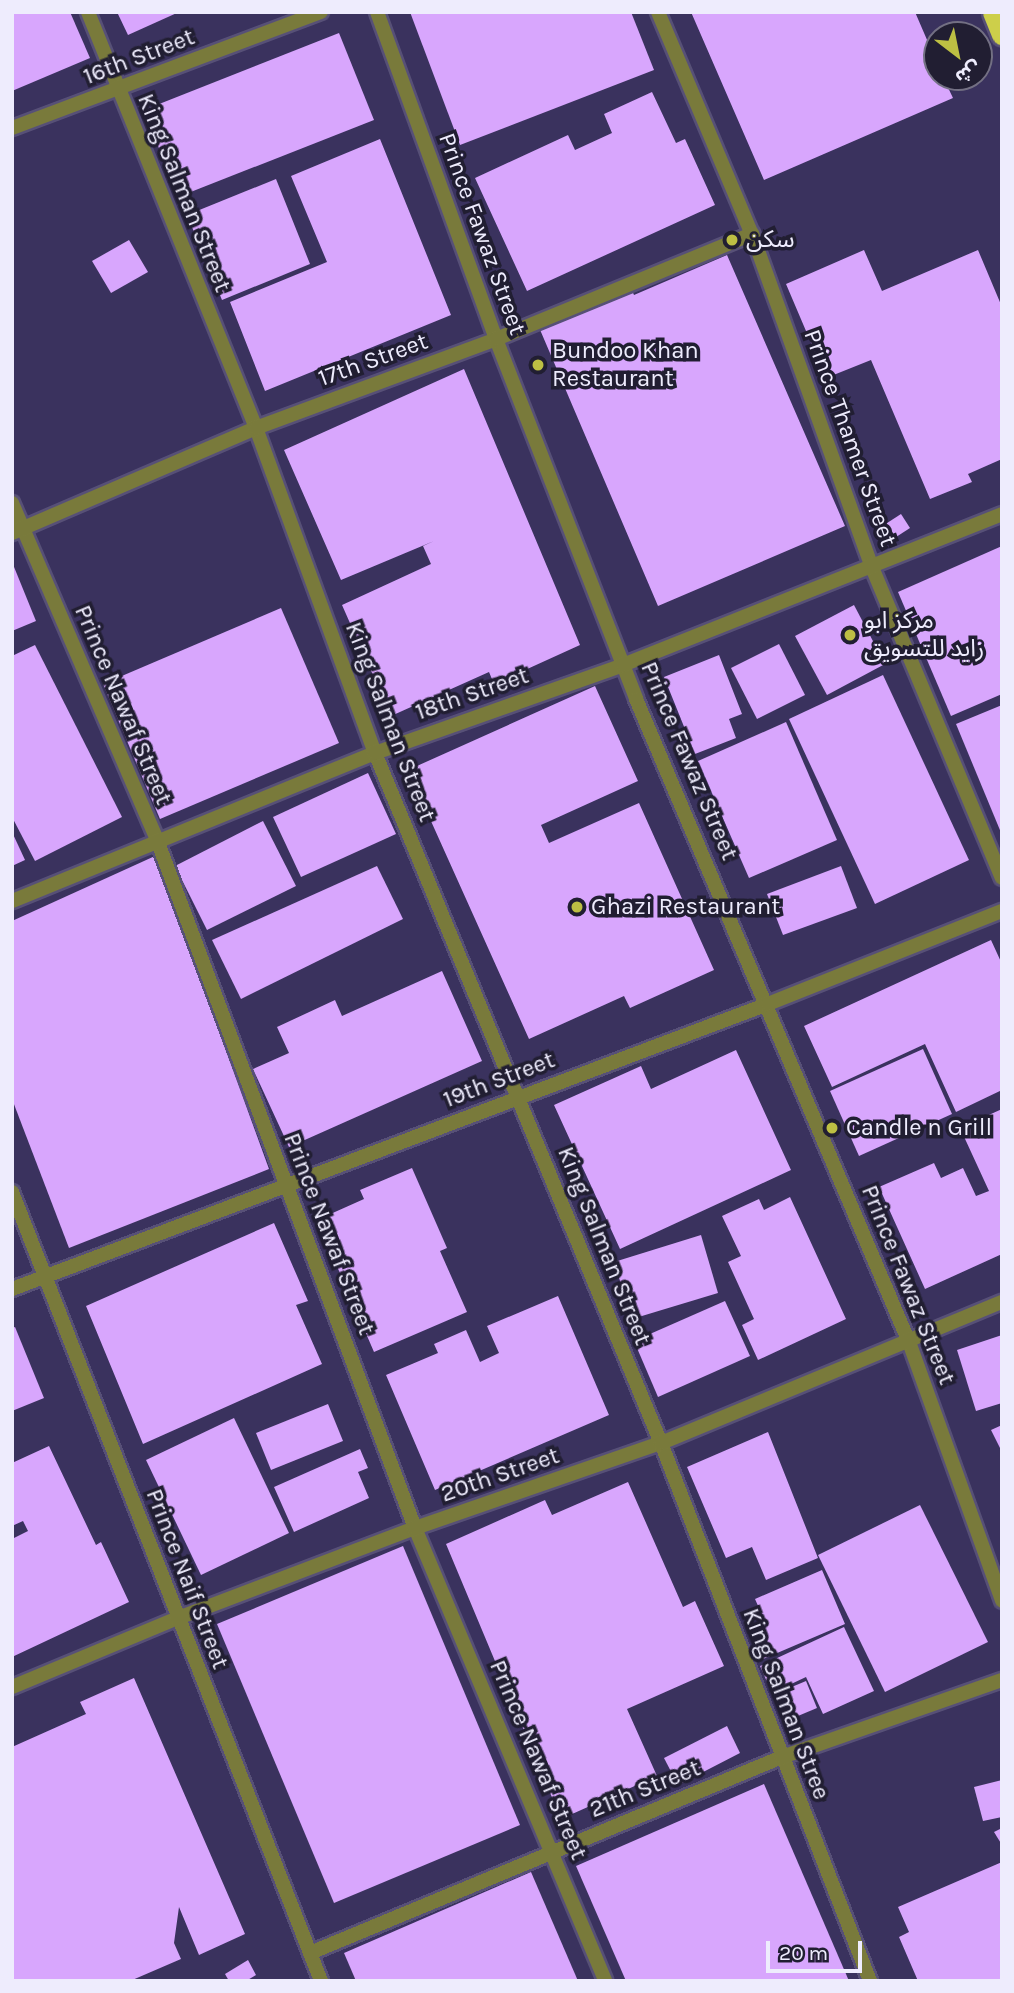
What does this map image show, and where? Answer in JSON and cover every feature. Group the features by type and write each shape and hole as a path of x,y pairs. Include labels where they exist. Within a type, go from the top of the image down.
{"highway":[{"path":"993,12 1002,34"}],"street":[{"name":"King Salman Street","path":"88,12 256,428 375,753 661,1443"},
{"name":"16th Street","path":"12,128 321,12"},
{"name":"Prince Fawaz Street","path":"377,12 496,339 623,665 909,1342 1002,1601"},
{"name":"Prince Thamer Street","path":"658,12 752,234 871,565 1002,878"},
{"name":"17th Street","path":"17,531 256,428 496,339 752,234"},
{"name":"Prince Nawaf Street","path":"12,503 17,531 157,840 415,1528 553,1851 605,1981"},
{"name":"18th Street","path":"12,901 375,753 623,665 1002,514"},
{"name":"19th Street","path":"12,1289 768,1004 1002,911"},
{"name":"Prince Naif Street","path":"12,1192 321,1981"},
{"name":"20th Street","path":"12,1687 178,1618 415,1528 661,1443 1002,1302"},
{"name":"King Salman Stree","path":"661,1443 870,1981"},
{"name":"21th Street","path":"310,1953 782,1757 1002,1680"}],"building":[{"path":"12,12 70,12 90,58 12,91"},
{"path":"117,12 179,12 128,35"},
{"path":"410,12 631,12 654,70 460,145"},
{"path":"691,12 915,12 923,31 923,91 950,91 953,98 764,180"},
{"path":"339,33 374,120 178,197 144,110"},
{"path":"652,92 676,143 685,139 715,205 527,291 475,178 568,135 575,150 612,133 604,114"},
{"path":"380,139 451,315 265,391 230,302 327,262 291,176"},
{"path":"276,179 310,264 222,300 187,215"},
{"path":"129,240 148,272 111,293 92,261"},
{"path":"864,250 882,291 978,250 1002,307 1002,459 968,474 972,482 930,499 871,360 826,378 786,284"},
{"path":"727,255 845,526 658,606 538,325 630,286 634,295"},
{"path":"464,369 580,645 494,684 489,672 391,716 342,605 431,564 423,546 434,541 341,580 284,450"},
{"path":"901,514 910,528 893,539 884,525"},
{"path":"1002,546 1002,694 951,716 898,592"},
{"path":"12,562 36,621 12,631"},
{"path":"854,605 885,664 827,695 795,636"},
{"path":"281,608 339,743 160,819 103,684"},
{"path":"779,644 805,695 757,719 731,668"},
{"path":"35,645 122,817 35,861 12,817 12,656"},
{"path":"719,655 742,714 729,719 736,738 695,754 664,677"},
{"path":"883,675 969,860 875,904 789,719"},
{"name":"Ghazi Restaurant","path":"595,686 638,781 541,825 549,843 639,803 714,970 630,1008 624,996 529,1039 408,770"},
{"path":"1002,705 1002,835 956,724"},
{"path":"786,722 837,840 749,878 698,761"},
{"path":"368,773 396,834 301,877 273,817"},
{"path":"263,821 296,886 207,930 175,866"},
{"path":"12,832 25,860 12,866"},
{"path":"155,856 269,1169 69,1248 12,1099 12,921"},
{"path":"377,866 403,919 241,999 212,940"},
{"path":"841,866 857,908 783,935 767,894"},
{"path":"991,940 1002,964 1002,1090 956,1112 925,1044 832,1087 804,1026"},
{"path":"442,971 482,1061 289,1147 253,1069 289,1053 277,1027 335,1000 342,1016"},
{"path":"923,1049 952,1114 859,1156 830,1091"},
{"path":"736,1050 791,1170 620,1249 554,1105 641,1066 651,1089"},
{"path":"1002,1109 1002,1254 925,1289 879,1187 934,1163 941,1178 963,1168 976,1196 989,1191 960,1128"},
{"path":"412,1168 447,1248 440,1251 467,1312 374,1352 317,1220 364,1199 360,1190"},
{"path":"790,1197 846,1319 758,1360 742,1325 754,1319 728,1262 741,1256 722,1216 759,1199 764,1210"},
{"path":"274,1223 308,1301 296,1305 322,1364 143,1444 86,1306"},
{"path":"701,1235 718,1293 632,1319 614,1262"},
{"path":"558,1296 609,1415 435,1490 386,1375 438,1353 434,1344 466,1330 480,1362 499,1353 487,1326"},
{"path":"725,1301 750,1356 658,1397 634,1341"},
{"path":"15,1327 44,1398 12,1411 12,1328"},
{"path":"1002,1335 1002,1403 976,1411 957,1350"},
{"path":"328,1404 343,1441 271,1470 256,1433"},
{"path":"234,1418 289,1533 201,1575 146,1460"},
{"path":"1002,1425 1002,1452 991,1430"},
{"path":"768,1432 818,1558 766,1580 752,1547 726,1558 687,1467"},
{"path":"49,1446 96,1545 101,1542 129,1602 12,1657 12,1539 28,1531 23,1521 12,1526 12,1463"},
{"path":"360,1449 368,1468 358,1472 369,1498 294,1532 274,1487"},
{"path":"628,1482 683,1607 695,1601 724,1666 627,1709 657,1776 561,1819 446,1544 545,1500 552,1515"},
{"path":"920,1505 988,1642 885,1692 818,1555"},
{"path":"403,1546 520,1825 334,1903 217,1624"},
{"path":"822,1570 845,1624 761,1660 749,1631 766,1624 755,1599"},
{"path":"844,1627 874,1691 823,1714 806,1677 772,1693 760,1666"},
{"path":"134,1678 245,1934 199,1955 179,1907 174,1943 181,1959 130,1981 12,1981 12,1747 86,1714 80,1702"},
{"path":"806,1681 817,1708 786,1721 775,1694"},
{"path":"727,1726 740,1753 678,1785 664,1758"},
{"path":"1002,1780 1002,1817 983,1821 974,1787"},
{"path":"764,1784 849,1981 626,1981 576,1866"},
{"path":"1002,1828 1002,1845 994,1832"},
{"path":"1002,1862 1002,1981 918,1981 899,1937 909,1932 898,1907"},
{"path":"531,1872 578,1981 356,1981 344,1953"},
{"path":"248,1960 256,1975 246,1981 229,1981 225,1974"}],"place":[{"name":"سكن","path":"732,240"},
{"name":"Bundoo Khan Restaurant","path":"538,365"},
{"name":"مركز ابو زايد للتسويق","path":"850,635"},
{"name":"Ghazi Restaurant","path":"577,907"},
{"name":"Candle n Grill","path":"832,1128"}]}
